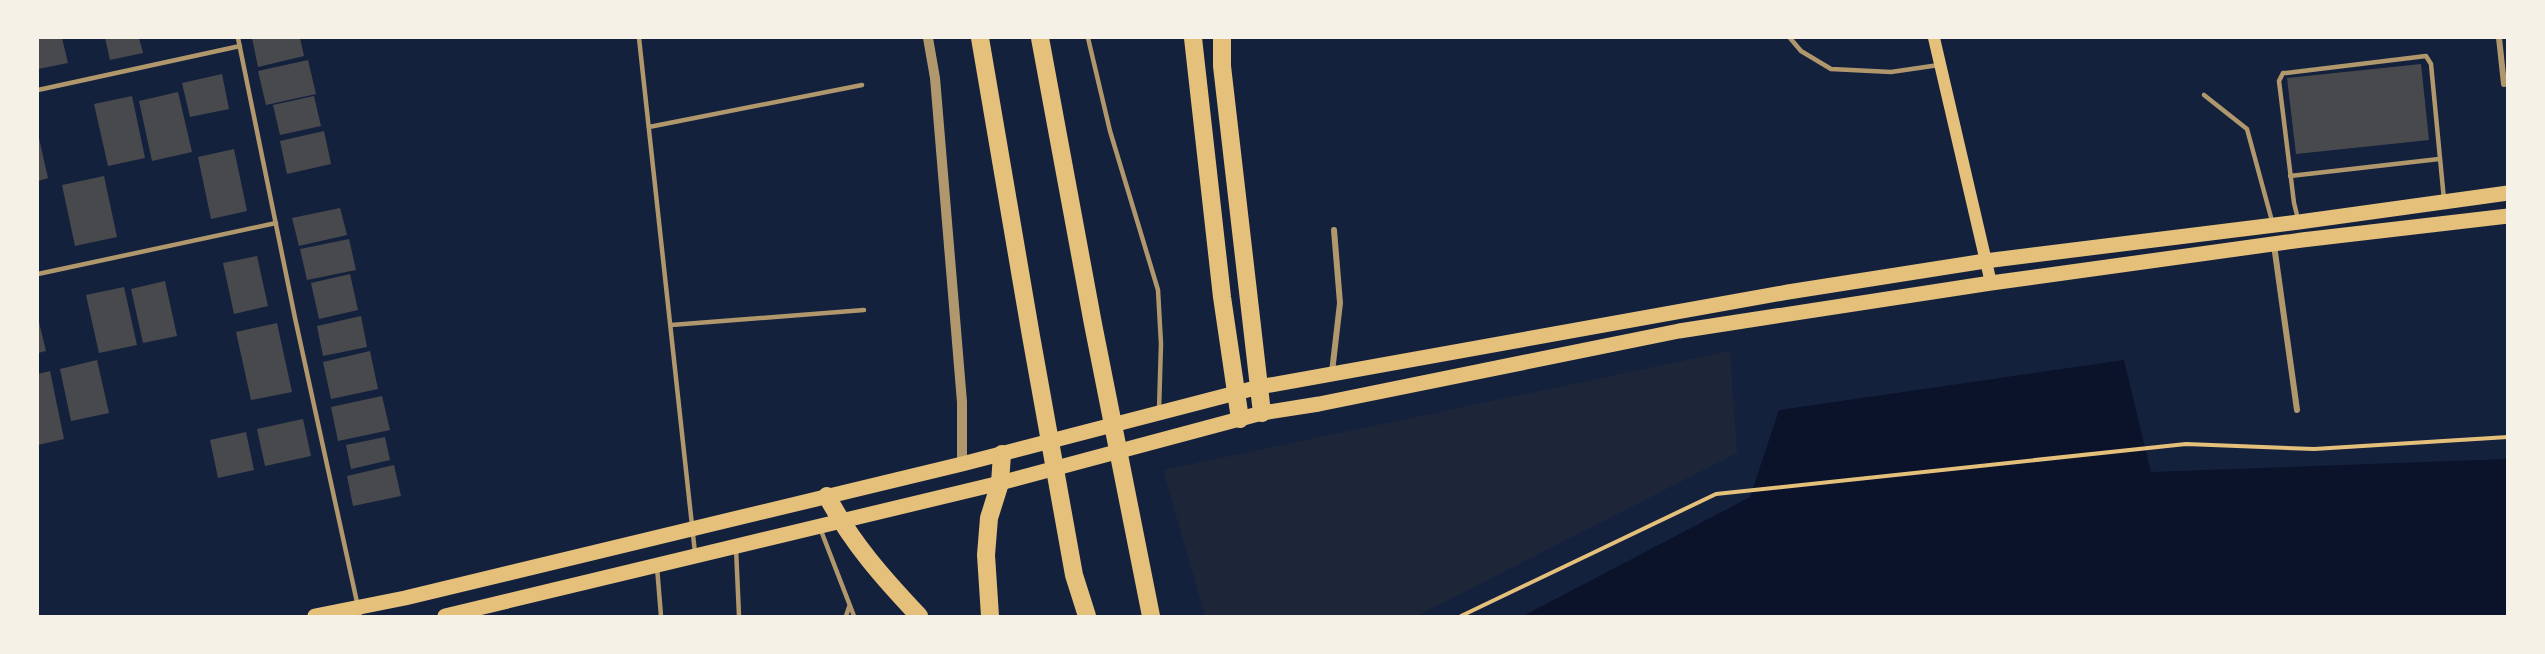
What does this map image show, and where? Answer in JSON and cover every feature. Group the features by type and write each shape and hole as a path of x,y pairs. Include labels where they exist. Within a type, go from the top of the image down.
{"highway":[{"path":"980,38 1074,575 1087,616"},
{"path":"1040,38 1093,324 1151,616"},
{"path":"1193,38 1222,297 1240,419"},
{"path":"1222,38 1222,66 1262,413"},
{"path":"990,616 987,546 989,518 1000,483 1002,454"},
{"path":"827,496 840,521 864,555 919,616"}],"main road":[{"path":"1934,38 1991,283"},
{"path":"315,616 359,612 693,528 1002,454 1259,387 1788,292 1985,261 2299,222 2508,193"},
{"path":"445,616 1000,483 1262,413 1319,404 1679,331 1991,283 2274,244 2508,216"}],"street":[{"path":"928,38 934,78 962,390 962,464"},
{"path":"2499,38 2504,84"},
{"path":"1332,374 1340,303 1334,230"},
{"path":"2274,244 2297,410"}],"lane":[{"path":"238,38 359,612"},
{"path":"639,38 696,555"},
{"path":"1089,38 1110,131 1158,290 1161,344 1159,413"},
{"path":"1790,38 1801,51 1832,69 1891,72 1942,65"},
{"path":"38,90 240,46"},
{"path":"2299,222 2290,176 2279,81 2283,73 2426,56 2431,64 2444,202"},
{"path":"649,127 862,85"},
{"path":"2204,95 2247,129 2273,225"},
{"path":"2290,176 2439,159"},
{"path":"38,274 276,223"},
{"path":"671,325 864,310"},
{"path":"820,526 854,616"},
{"path":"736,545 739,616"},
{"path":"657,565 661,616"},
{"path":"846,616 849,607"}],"path":[{"path":"1461,616 1716,494 2186,444 2314,449 2508,437"}],"shaded area":[{"path":"1730,351 1737,453 1417,616 1205,616 1163,470"},
{"path":"2124,360 2151,472 2507,459 2507,616 1523,616 1750,497 1779,410"}],"building":[{"path":"38,38 62,38 68,63 38,69"},
{"path":"105,38 139,38 143,53 110,60"},
{"path":"252,38 300,38 304,56 258,67"},
{"path":"308,60 316,94 266,105 258,71"},
{"path":"2421,64 2429,140 2296,154 2287,78"},
{"path":"222,74 229,109 190,117 182,83"},
{"path":"178,92 192,152 152,161 139,101"},
{"path":"132,96 145,158 108,166 94,104"},
{"path":"314,96 321,126 280,135 273,105"},
{"path":"324,131 331,164 287,174 280,141"},
{"path":"38,134 48,178 38,181"},
{"path":"234,149 247,211 211,219 198,157"},
{"path":"104,176 117,237 75,246 62,185"},
{"path":"340,208 347,235 299,246 292,218"},
{"path":"349,239 356,270 307,280 300,249"},
{"path":"257,256 268,306 234,314 223,263"},
{"path":"350,274 358,310 319,319 311,283"},
{"path":"165,281 177,336 143,343 131,289"},
{"path":"124,287 137,345 99,353 86,295"},
{"path":"361,316 367,347 323,356 317,326"},
{"path":"38,318 46,351 38,353"},
{"path":"277,323 292,392 251,400 236,332"},
{"path":"370,351 378,389 331,399 323,362"},
{"path":"97,360 109,413 71,421 60,369"},
{"path":"50,371 64,439 38,445 38,374"},
{"path":"382,396 390,430 338,441 331,407"},
{"path":"303,419 311,456 265,466 257,429"},
{"path":"246,432 254,470 218,478 210,440"},
{"path":"385,437 390,460 351,469 346,445"},
{"path":"394,465 401,496 353,506 347,476"}]}
